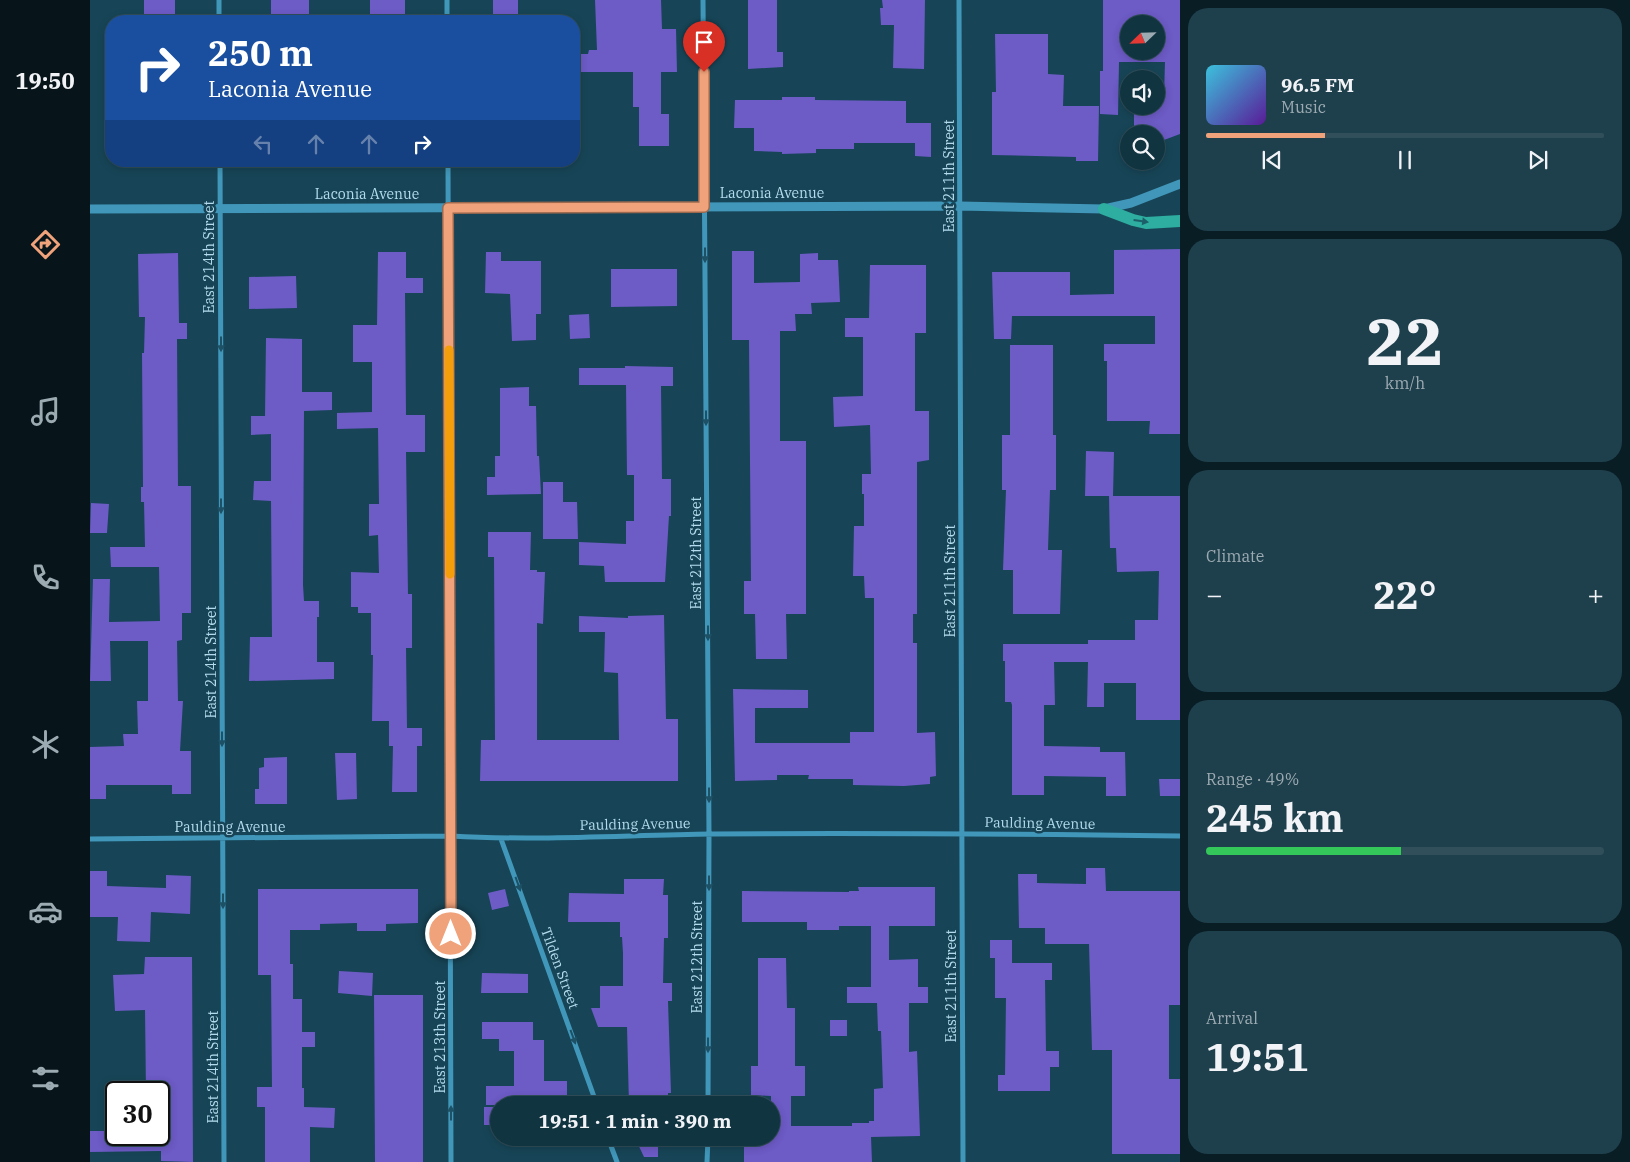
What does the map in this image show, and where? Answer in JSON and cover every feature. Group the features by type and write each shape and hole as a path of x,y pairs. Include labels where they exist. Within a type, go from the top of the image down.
{"main road":[{"path":"1104,209 1133,220 1146,222 1180,221"}],"street":[{"path":"219,0 219,15"},
{"path":"447,0 447,15"},
{"name":"East 212th Street","path":"703,0 709,834 708,1096"},
{"name":"East 211th Street","path":"959,0 963,1162"},
{"name":"East 214th Street","path":"220,167 224,1162"},
{"name":"East 213th Street","path":"448,167 451,1162"},
{"name":"Laconia Avenue","path":"90,209 960,206 1104,209 1131,203 1180,184"},
{"name":"Paulding Avenue","path":"90,839 451,836 501,839 709,834 962,833 1180,836"},
{"name":"Tilden Street","path":"501,839 594,1096"},
{"path":"611,1146 617,1162"},
{"path":"707,1162 708,1146"}],"building":[{"path":"144,0 175,0 175,15 144,15"},
{"path":"271,0 309,0 309,15 271,15"},
{"path":"370,0 405,0 405,15 370,15"},
{"path":"493,0 518,0 518,15 493,15"},
{"path":"595,0 661,0 662,29 676,29 677,72 661,72 661,114 669,114 669,146 639,146 639,107 633,107 633,72 580,72 580,54 588,54 589,50 597,50"},
{"path":"748,0 777,0 777,52 783,52 783,67 748,69"},
{"path":"882,0 925,0 924,69 893,68 894,25 881,25 880,8 883,8"},
{"path":"1103,0 1180,0 1180,134 1165,140 1165,125 1134,125 1134,115 1165,115 1165,62 1119,62 1118,115 1100,114 1100,71 1103,71"},
{"path":"995,34 1048,34 1048,74 1064,75 1063,106 1099,106 1098,161 1076,161 1076,157 992,155 992,92 996,92"},
{"path":"782,97 815,97 815,100 906,101 906,123 931,123 931,157 915,156 915,143 854,143 854,149 816,149 816,153 782,154 782,152 754,151 754,128 734,128 735,100 782,100"},
{"path":"1180,249 1180,434 1149,434 1150,421 1107,421 1107,361 1104,361 1104,344 1155,344 1155,316 1012,316 1011,339 994,339 992,272 1070,272 1070,295 1114,294 1114,250"},
{"path":"732,251 754,251 754,283 800,282 800,254 818,253 818,260 838,260 840,302 811,303 812,314 795,314 796,331 780,331 780,441 806,441 806,614 786,614 787,659 756,659 755,614 744,614 744,581 751,581 749,340 732,340"},
{"path":"378,252 406,252 406,278 423,278 423,293 405,293 406,415 425,415 425,452 406,452 408,594 412,594 412,648 406,648 407,728 422,728 422,746 417,746 417,792 392,792 393,746 389,746 389,721 372,721 373,655 371,655 371,613 358,613 358,607 351,607 351,572 379,573 378,535 369,536 369,504 379,504 378,428 337,429 337,413 372,412 372,362 353,362 353,325 377,325"},
{"path":"486,252 501,252 501,261 541,261 541,314 536,314 536,340 512,341 510,294 485,293"},
{"path":"178,253 179,323 187,323 187,339 177,339 178,486 191,486 191,613 182,613 182,640 177,641 178,701 183,701 180,751 191,751 191,794 172,794 172,785 106,785 106,799 90,799 90,747 124,746 123,734 138,734 137,701 148,701 148,641 110,641 111,681 90,681 93,579 110,579 109,622 160,621 159,567 111,567 110,547 145,547 144,502 141,502 141,487 143,487 142,353 144,353 145,317 139,317 138,254"},
{"path":"870,265 926,265 926,333 915,333 915,411 929,411 929,460 917,462 917,614 913,614 913,643 917,643 917,733 935,732 936,776 930,777 930,784 904,786 853,785 853,779 808,779 809,775 777,775 777,780 735,781 733,689 808,690 808,708 755,708 755,743 850,743 850,732 874,732 874,598 865,598 864,576 853,576 854,526 864,526 862,474 871,474 870,425 834,427 833,397 863,396 863,337 845,337 845,318 869,318"},
{"path":"611,269 677,269 677,306 611,307"},
{"path":"296,276 297,308 249,309 249,277"},
{"path":"589,314 590,338 570,339 569,315"},
{"path":"266,338 302,339 302,392 332,392 332,410 304,411 303,585 304,601 319,601 317,662 334,662 334,679 249,681 250,637 272,637 271,501 253,500 254,481 271,481 271,434 251,435 251,416 265,416"},
{"path":"1010,345 1053,345 1053,435 1056,435 1056,490 1050,490 1048,550 1062,550 1060,614 1013,614 1013,570 1003,570 1006,490 1002,490 1002,435 1010,435"},
{"path":"625,366 673,367 673,386 661,386 662,479 671,479 671,516 669,516 665,582 605,582 604,566 579,565 579,542 626,544 626,521 634,521 634,475 627,475 626,385 579,385 579,368 625,368"},
{"path":"529,387 529,406 536,406 537,456 539,456 541,494 487,495 487,477 495,477 495,456 500,456 500,388"},
{"path":"1086,451 1114,452 1113,496 1085,496"},
{"path":"543,482 563,482 563,502 577,502 578,539 543,539"},
{"path":"1109,496 1180,496 1180,720 1136,720 1136,683 1104,683 1104,707 1087,707 1088,662 1054,662 1055,705 1044,705 1044,746 1100,747 1100,752 1125,752 1126,796 1106,796 1106,777 1044,776 1044,795 1012,795 1012,705 1011,702 1005,702 1003,644 1088,644 1088,640 1135,640 1135,620 1158,620 1159,571 1117,572 1116,548 1110,548"},
{"path":"91,503 109,504 107,533 90,533"},
{"path":"488,532 531,532 530,570 545,572 543,624 537,623 537,740 619,740 618,673 604,672 605,632 579,632 579,616 628,618 628,616 664,615 666,719 678,719 678,781 480,781 481,740 495,740 494,557 488,557"},
{"path":"335,753 356,753 357,799 337,800"},
{"path":"287,757 287,804 255,804 255,789 259,789 259,768 264,767 264,758"},
{"path":"1159,779 1180,779 1180,796 1160,796"},
{"path":"1086,868 1105,868 1106,891 1180,891 1180,1005 1169,1005 1169,1079 1180,1079 1180,1154 1112,1154 1112,1050 1092,1050 1089,944 1045,944 1045,928 1019,928 1018,874 1037,874 1037,883 1086,884"},
{"path":"90,871 107,871 107,886 166,888 166,875 191,876 190,914 151,912 150,942 117,941 118,917 90,917"},
{"path":"624,879 664,879 663,895 668,895 668,938 664,938 663,983 672,983 672,1001 668,1001 671,1093 668,1093 668,1096 629,1096 627,1027 598,1027 591,1008 600,1008 600,986 623,986 623,953 620,922 568,922 569,893 624,894"},
{"path":"858,887 935,887 935,926 889,926 889,960 918,959 918,987 928,987 928,1003 909,1003 909,1052 917,1051 920,1136 871,1137 872,1162 744,1162 744,1146 780,1146 780,1096 751,1095 751,1066 758,1066 758,958 786,958 787,1008 795,1008 795,1066 805,1066 805,1096 791,1096 791,1126 852,1126 852,1123 869,1123 869,1121 874,1121 874,1089 883,1088 881,1031 878,1031 877,1003 847,1003 847,987 871,987 871,926 839,926 839,930 807,930 807,922 742,922 742,891 859,891"},
{"path":"258,889 418,889 418,923 386,924 386,931 357,931 357,923 320,924 320,930 290,930 290,964 293,964 293,999 302,999 302,1032 315,1032 315,1047 302,1047 304,1107 335,1108 334,1128 310,1127 310,1162 265,1162 265,1107 257,1107 257,1087 272,1087 271,975 258,975"},
{"path":"505,889 509,906 492,910 488,893"},
{"path":"990,940 1012,940 1012,963 1052,963 1052,980 1045,980 1046,1051 1059,1051 1059,1067 1050,1067 1050,1091 998,1091 998,1075 1005,1075 1006,998 995,998 995,958 990,958"},
{"path":"145,957 192,957 193,1162 161,1161 161,1151 90,1152 90,1131 105,1131 105,1146 170,1146 170,1081 146,1081 145,1010 115,1011 113,975 144,974"},
{"path":"339,971 373,973 372,996 338,993"},
{"path":"482,973 528,974 528,993 481,993"},
{"path":"374,995 423,995 423,1162 375,1162"},
{"path":"830,1020 847,1020 847,1036 830,1036"},
{"path":"482,1022 533,1022 533,1040 544,1040 544,1081 567,1081 567,1096 490,1096 490,1105 486,1105 486,1086 514,1086 514,1051 499,1051 499,1039 482,1039"},
{"path":"484,1107 490,1107 490,1125 484,1125"},
{"path":"639,1146 658,1146 658,1157 644,1157"}],"slow traffic":[{"path":"449,350 450,574"}],"route":[{"path":"451,934 448,208 704,207 704,72"}]}
